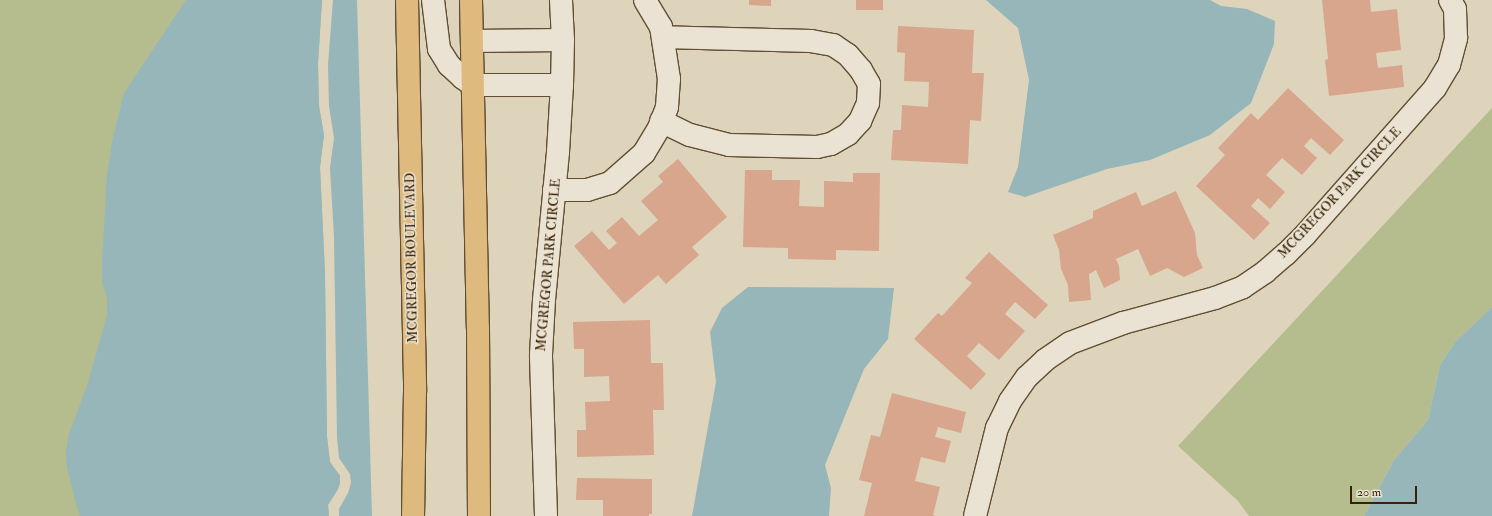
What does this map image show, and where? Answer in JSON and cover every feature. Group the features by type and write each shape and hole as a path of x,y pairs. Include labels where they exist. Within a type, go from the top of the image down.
{"main road":[{"name":"MCGREGOR BOULEVARD","path":"407,0 415,391 413,516"},
{"path":"471,0 479,516"}],"street":[{"path":"433,0 439,49 454,71 473,85 562,85"},
{"name":"MCGREGOR PARK CIRCLE","path":"546,516 541,355 544,300 562,85 561,0"},
{"path":"554,190 587,190 610,183 644,153 661,121 667,107 668,79 663,37 661,28 645,0"},
{"name":"MCGREGOR PARK CIRCLE","path":"975,516 996,428 1010,402 1027,377 1045,360 1070,343 1123,323 1216,298 1243,287 1265,272 1286,254 1305,235 1435,88 1449,65 1456,38 1455,9 1450,0"},
{"path":"661,121 690,135 729,145 817,147 831,144 848,134 860,121 868,103 869,84 861,70 848,55 833,45 811,41 663,37"},
{"path":"472,41 562,40"}],"green space":[{"path":"0,0 322,0 318,64 319,106 324,135 320,167 325,274 327,437 330,462 340,476 338,489 328,505 329,516 0,516"},
{"path":"1492,108 1492,307 1455,342 1440,365 1428,420 1394,460 1364,516 1249,516 1238,501 1178,446"}],"water":[{"path":"186,0 322,0 318,64 319,106 324,135 320,167 325,274 327,437 330,462 340,476 338,489 328,505 329,516 80,516 77,507 67,468 66,451 69,434 87,386 107,315 107,298 102,281 102,261 107,175 112,142 124,93"},
{"path":"333,0 357,0 372,516 339,516 339,509 348,493 351,483 350,474 339,458 337,437 334,237 330,168 334,138 329,106 328,65"},
{"path":"986,0 1210,0 1221,6 1247,9 1275,21 1274,44 1251,103 1210,135 1150,160 1107,169 1025,197 1008,192 1018,167 1029,80 1018,28"},
{"path":"748,287 894,288 888,339 864,369 825,465 831,488 829,516 692,516 716,382 710,332 722,308"},
{"path":"1492,307 1492,516 1364,516 1394,460 1428,420 1440,365 1455,342"}],"building":[{"path":"749,0 771,0 771,6 749,5"},
{"path":"856,0 883,0 883,10 856,10"},
{"path":"1322,0 1370,0 1371,12 1397,9 1401,50 1376,53 1378,68 1402,65 1404,87 1329,96 1325,60 1328,59"},
{"path":"898,26 974,30 972,73 984,73 981,121 970,120 968,164 891,160 893,130 901,130 902,105 928,107 929,82 904,81 905,53 897,52"},
{"path":"1288,88 1344,140 1330,155 1311,138 1304,146 1317,158 1302,175 1282,158 1266,175 1285,192 1270,209 1258,198 1251,206 1270,223 1254,240 1196,186 1225,155 1218,148 1251,113 1258,120"},
{"path":"678,159 727,217 692,247 699,255 666,284 658,275 624,304 574,246 592,231 609,250 617,243 606,231 622,217 639,236 658,220 641,201 663,182 658,176"},
{"path":"745,170 772,170 772,180 800,180 799,206 824,207 824,181 853,182 853,173 880,173 879,251 836,250 836,260 788,259 788,248 743,247"},
{"path":"1176,191 1195,233 1197,255 1203,268 1184,277 1167,268 1150,276 1138,249 1116,259 1119,266 1120,280 1104,288 1096,270 1089,274 1091,300 1069,302 1068,285 1061,269 1059,250 1053,235 1093,218 1093,211 1136,192 1142,206"},
{"path":"989,252 1048,305 1035,319 1015,302 1005,314 1025,331 999,360 979,343 967,356 986,374 971,390 914,339 938,313 942,316 972,283 965,278"},
{"path":"650,320 651,363 663,363 664,410 653,410 654,455 577,457 577,430 586,430 585,402 610,401 609,376 584,377 584,349 574,349 573,322"},
{"path":"892,393 966,412 961,433 938,427 935,437 951,441 945,463 921,457 915,481 940,487 933,515 936,516 864,516 872,483 859,480 871,435 880,437"},
{"path":"577,478 652,479 652,514 649,514 649,516 603,516 603,500 576,500"}]}
